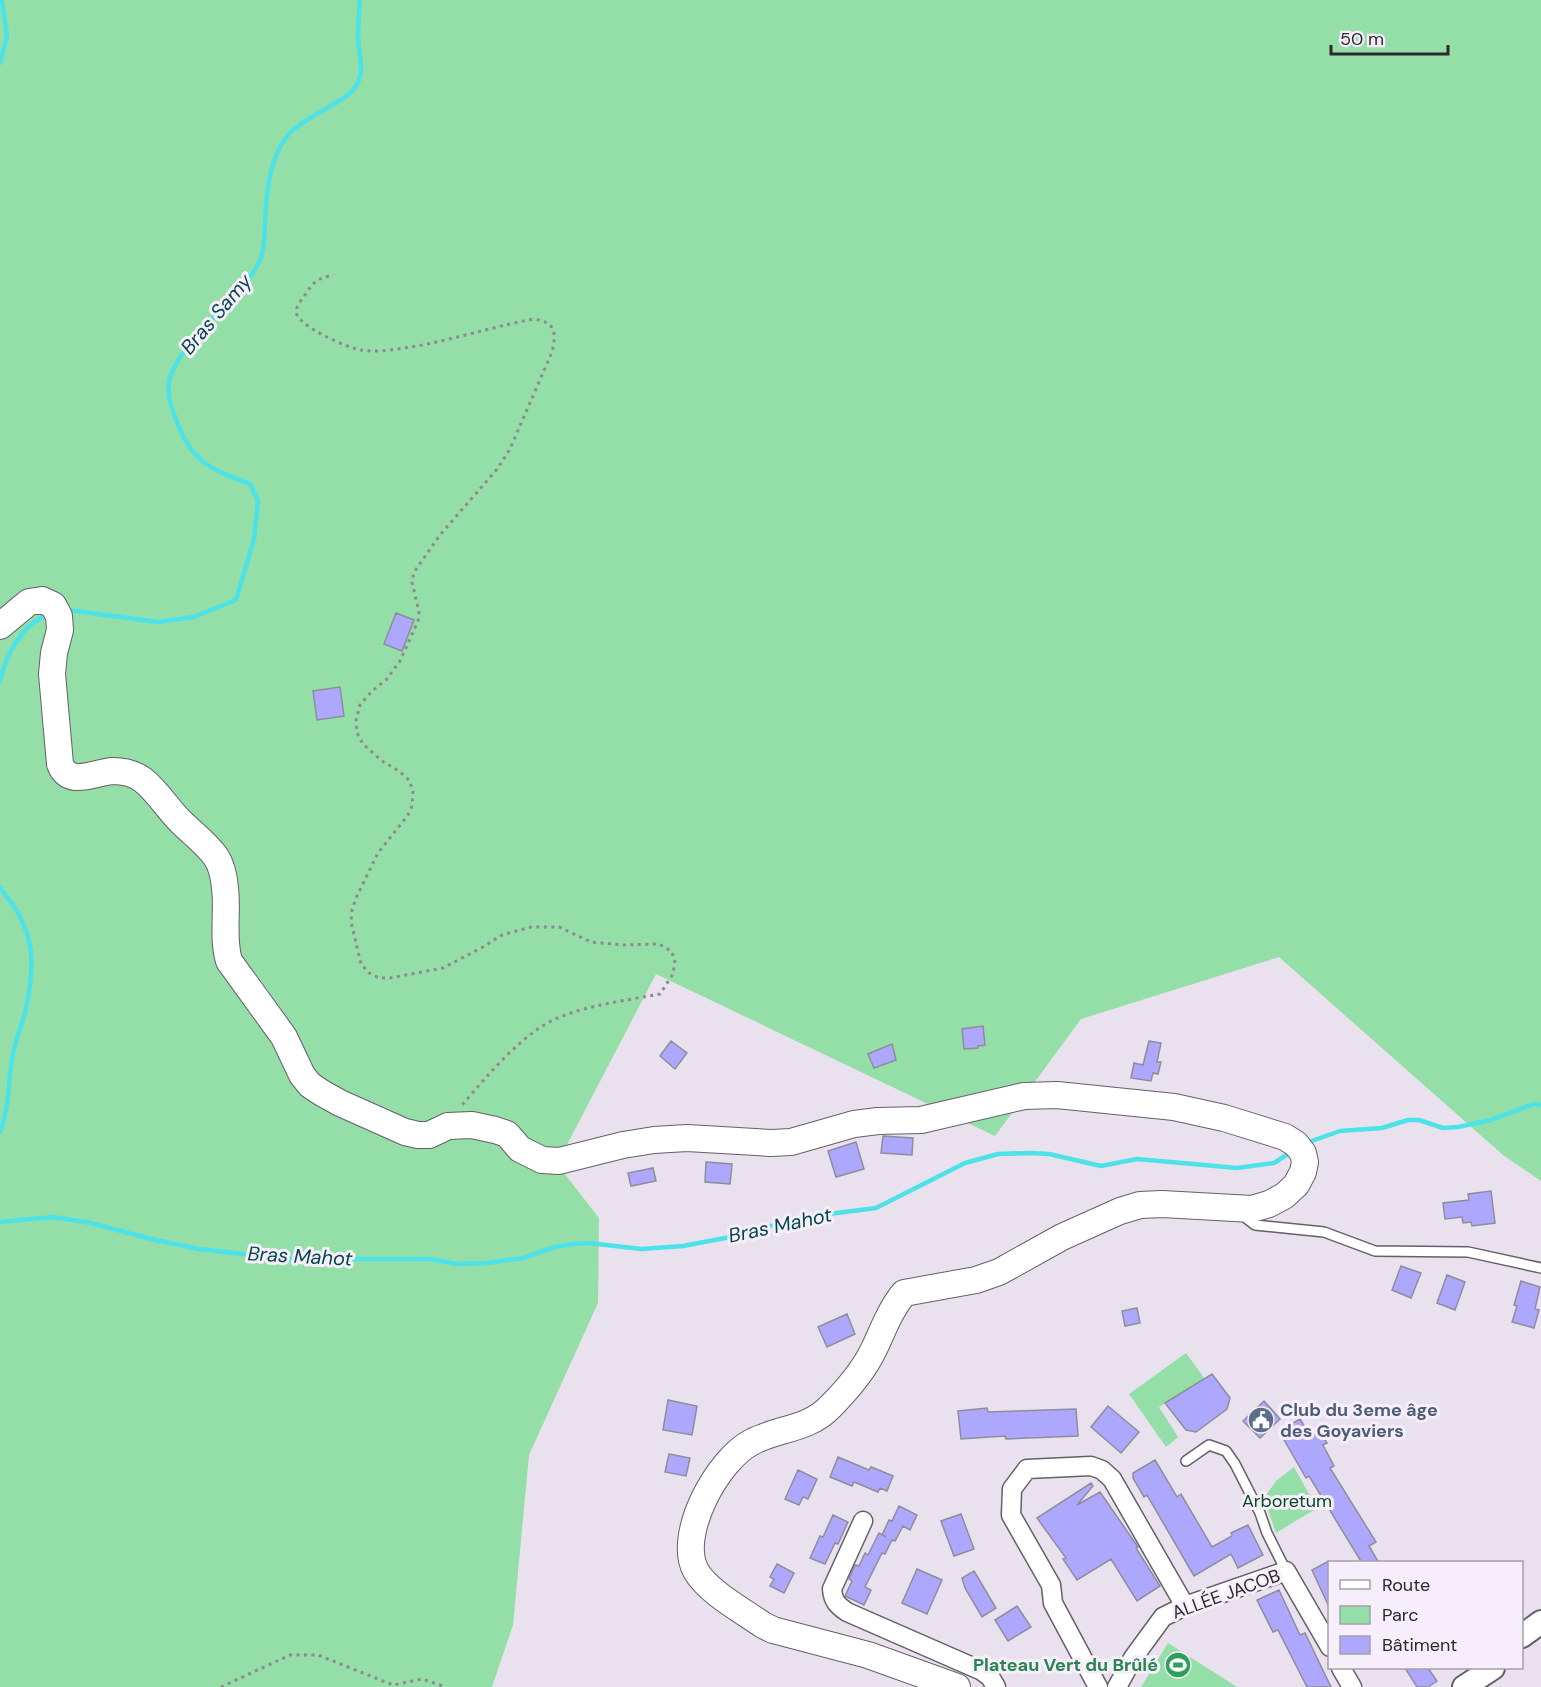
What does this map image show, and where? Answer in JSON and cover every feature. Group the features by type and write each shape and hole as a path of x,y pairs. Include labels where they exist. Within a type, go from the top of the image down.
{"main road":[{"path":"0,626 29,602 42,600 53,605 59,616 60,630 52,674 60,764 63,771 72,777 80,778 113,771 136,776 145,782 216,857 222,868 225,886 225,949 229,961 284,1037 302,1075 310,1085 340,1103 405,1132 429,1135 448,1126 472,1125 507,1134 520,1149 534,1157 559,1161 623,1145 654,1140 687,1138 791,1142 854,1124 921,1120 1024,1096 1057,1095 1174,1107 1271,1131 1296,1144 1303,1153 1305,1162 1303,1172 1296,1185 1284,1196 1269,1204 1252,1209 1140,1205 1120,1211 1062,1237 999,1272 976,1280 904,1293 890,1315 873,1352 830,1407 809,1423 759,1438 745,1446 718,1474 692,1530 690,1550 693,1564 704,1582 773,1630 868,1655 957,1687"}],"street":[{"path":"1098,1687 1053,1603 1051,1585 1011,1515 1012,1489 1027,1469 1092,1466 1102,1470 1112,1479 1185,1605"},
{"path":"863,1521 832,1589 832,1597 838,1606 982,1671 990,1677 996,1687"},
{"name":"ALLÉE JACOB","path":"1117,1687 1133,1658 1163,1617 1185,1605 1286,1572 1328,1645"},
{"path":"1523,1635 1541,1622"},
{"path":"1342,1669 1352,1687"},
{"path":"1464,1687 1489,1669"}],"lane":[{"path":"1233,1207 1255,1225 1324,1232 1375,1251 1468,1252 1541,1268"},
{"path":"1186,1461 1209,1445 1226,1451 1256,1505 1286,1572"}],"path":[{"path":"329,276 315,280 298,305 296,311 298,318 316,331 361,350 379,351 438,342 532,319 546,321 552,326 555,339 552,352 510,449 498,468 440,535 414,572 412,582 419,612 418,621 400,661 386,680 360,705 356,721 357,733 363,744 409,780 413,791 412,806 408,815 378,853 352,910 351,922 361,964 369,974 379,978 443,968 502,935 531,927 559,927 591,942 623,945 659,944 671,951 675,960 673,974 660,994 564,1015 536,1031 502,1062 459,1107 454,1126"},
{"path":"221,1687 290,1655 318,1655 393,1684 422,1679 446,1687"}],"green space":[{"path":"0,0 1541,0 1541,1181 1503,1155 1279,957 1081,1019 995,1136 656,974 557,1164 599,1218 598,1303 529,1455 513,1625 492,1687 0,1687"},
{"path":"1186,1353 1205,1379 1159,1407 1178,1437 1166,1447 1129,1394"},
{"name":"Arboretum","path":"1294,1467 1317,1508 1276,1533 1264,1498 1276,1481"},
{"name":"Plateau Vert du Brûlé","path":"1168,1643 1237,1687 1141,1687"}],"building":[{"path":"396,613 414,620 402,651 384,644"},
{"path":"340,687 344,716 317,720 313,691"},
{"path":"983,1026 985,1045 964,1049 962,1029"},
{"path":"671,1041 687,1053 675,1069 660,1056"},
{"path":"1149,1041 1161,1043 1157,1062 1161,1062 1158,1074 1153,1073 1151,1081 1131,1078 1134,1063 1143,1065"},
{"path":"892,1044 896,1060 874,1068 868,1054"},
{"path":"883,1136 913,1138 912,1155 881,1153"},
{"path":"856,1142 864,1169 836,1177 828,1151"},
{"path":"706,1162 732,1164 730,1184 705,1182"},
{"path":"653,1168 656,1181 631,1186 628,1173"},
{"path":"1491,1191 1495,1223 1472,1226 1471,1222 1463,1223 1462,1217 1445,1219 1443,1203 1469,1200 1468,1194"},
{"path":"1401,1266 1421,1273 1411,1298 1392,1290"},
{"path":"1447,1275 1465,1282 1455,1310 1437,1303"},
{"path":"1521,1281 1540,1287 1535,1309 1539,1310 1534,1328 1512,1322"},
{"path":"1137,1308 1140,1323 1125,1326 1122,1311"},
{"path":"847,1314 855,1334 827,1347 818,1327"},
{"path":"1212,1374 1230,1398 1227,1409 1196,1432 1186,1430 1165,1403"},
{"path":"668,1400 697,1406 692,1435 663,1430"},
{"path":"1264,1401 1280,1419 1260,1438 1243,1421"},
{"path":"1108,1406 1139,1432 1121,1453 1091,1427"},
{"path":"987,1408 988,1412 1076,1409 1078,1436 1006,1439 1005,1436 961,1439 958,1411"},
{"path":"1300,1419 1311,1437 1320,1432 1327,1443 1323,1445 1334,1466 1330,1468 1376,1542 1369,1546 1378,1561 1361,1561 1309,1476 1306,1478 1279,1431"},
{"path":"669,1454 690,1458 686,1476 665,1472"},
{"path":"838,1457 869,1470 871,1467 893,1476 887,1491 880,1488 878,1492 854,1482 852,1486 830,1477"},
{"path":"1155,1460 1177,1497 1181,1494 1212,1547 1232,1536 1231,1533 1248,1525 1263,1555 1238,1568 1231,1554 1194,1576 1147,1495 1144,1497 1133,1478 1133,1473"},
{"path":"798,1470 817,1479 808,1499 803,1497 799,1505 785,1499"},
{"path":"1091,1483 1093,1486 1077,1505 1100,1492 1138,1547 1136,1548 1160,1586 1137,1601 1111,1559 1077,1580 1063,1559 1066,1558 1037,1518"},
{"path":"899,1506 917,1515 910,1530 903,1526 885,1554 882,1553 865,1587 871,1590 864,1605 845,1596 852,1581 849,1579 855,1565 859,1566 865,1553 868,1555 879,1533 882,1535"},
{"path":"961,1514 974,1549 954,1556 941,1521"},
{"path":"833,1515 848,1522 825,1564 810,1558"},
{"path":"1328,1562 1328,1605 1312,1570"},
{"path":"777,1564 794,1573 784,1593 770,1586 774,1579 770,1577"},
{"path":"917,1569 942,1580 927,1614 902,1603"},
{"path":"974,1571 996,1608 982,1617 965,1588 962,1578"},
{"path":"1279,1590 1300,1635 1305,1633 1331,1687 1307,1687 1278,1630 1273,1632 1257,1600"},
{"path":"1017,1606 1031,1627 1008,1641 995,1620"},
{"path":"1406,1669 1429,1669 1437,1681 1428,1687 1417,1687"}],"waterway":[{"path":"0,63 7,36 2,0"},
{"name":"Bras Samy","path":"65,611 158,622 194,617 236,600 254,539 258,501 250,484 205,463 190,447 172,408 169,393 170,376 183,352 250,278 260,259 264,244 266,201 272,167 281,145 294,129 343,98 356,86 361,74 358,36 360,0"},
{"name":"Bras Samy","path":"0,681 6,661 16,642 30,625 48,615"},
{"name":"Bras Samy","path":"0,888 21,918 27,933 32,964 28,998 13,1054 7,1105 0,1132"},
{"name":"Bras Mahot","path":"1306,1143 1340,1131 1382,1128 1408,1120 1419,1120 1443,1128 1458,1127 1491,1120 1534,1104 1541,1105"},
{"name":"Bras Mahot","path":"0,1222 53,1217 91,1223 199,1249 286,1259 430,1259 456,1264 487,1263 523,1258 555,1247 573,1244 589,1243 641,1249 683,1246 725,1238 805,1217 876,1208 965,1163 998,1154 1049,1154 1101,1166 1137,1159 1237,1168 1274,1163 1291,1152"}],"place":[{"name":"Club du 3eme âge des Goyaviers","path":"1261,1420"},
{"name":"Plateau Vert du Brûlé","path":"1178,1665"}]}
